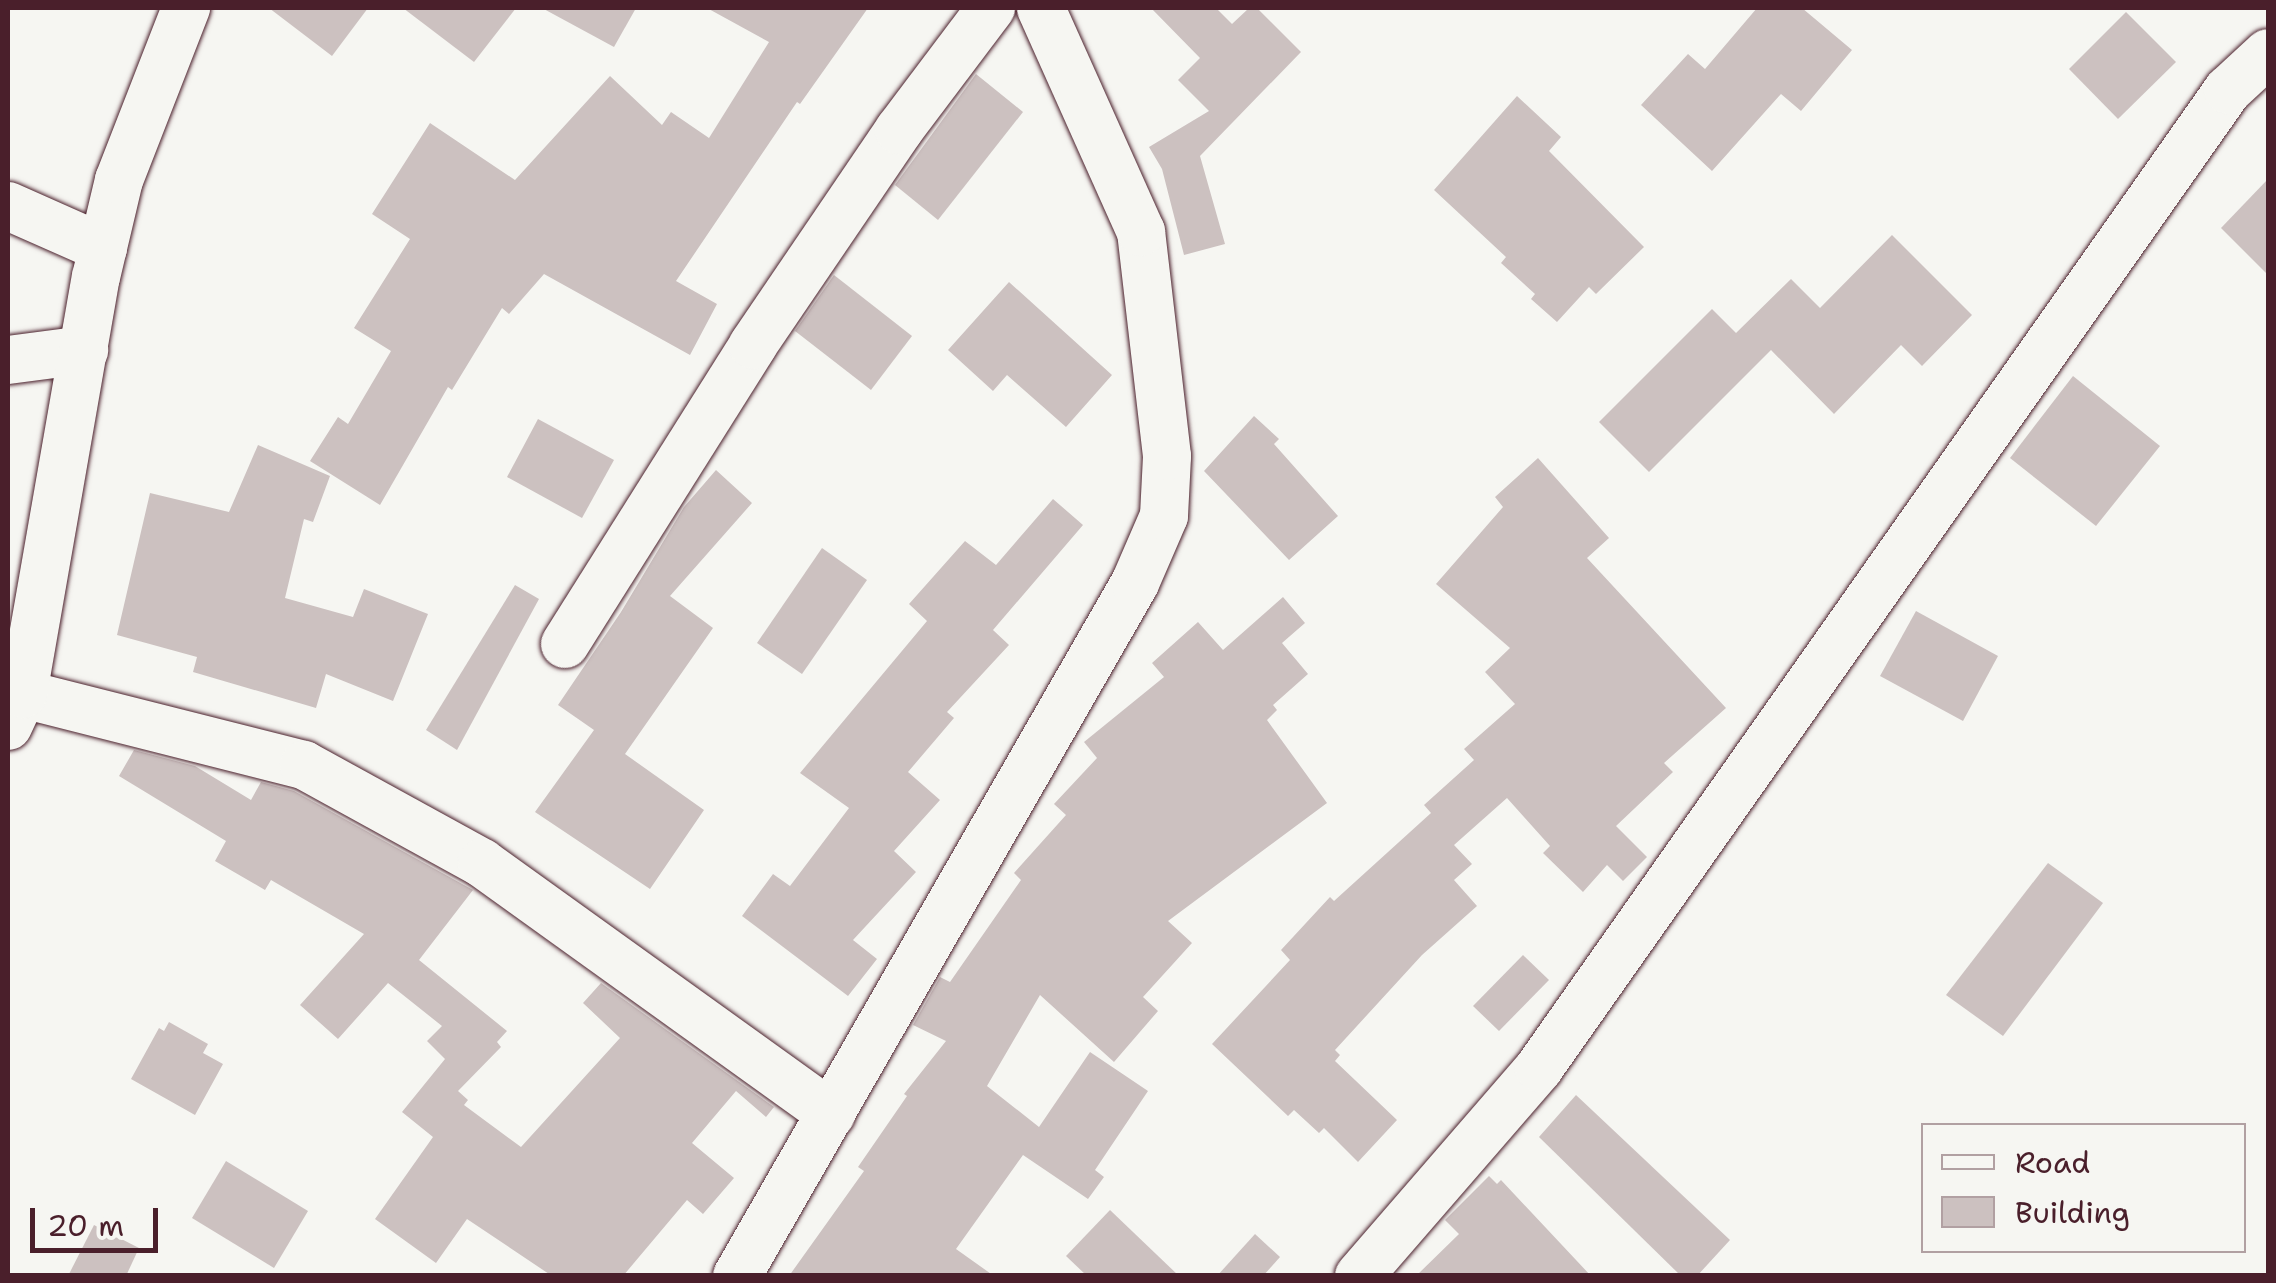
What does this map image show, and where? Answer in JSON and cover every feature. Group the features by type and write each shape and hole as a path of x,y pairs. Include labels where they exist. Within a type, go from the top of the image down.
{"street":[{"path":"186,8 119,180 15,710 304,765 482,863 831,1114"},
{"path":"565,644 753,345 899,130 991,8"},
{"path":"737,1276 1135,582 1164,516 1167,456 1141,232 1041,8"},
{"path":"1359,1276 1539,1068 2228,90 2268,52"},
{"path":"8,206 103,248"},
{"path":"8,360 84,350"}],"building":[{"path":"269,8 368,8 332,56"},
{"path":"403,8 516,8 474,62"},
{"path":"542,8 636,8 614,47"},
{"path":"707,8 868,8 800,104 797,102 676,281 717,304 690,355 544,274 509,314 502,308 452,390 448,387 380,505 310,461 338,417 348,424 391,351 354,328 410,239 372,214 430,123 515,180 610,76 662,125 671,112 709,138 769,42"},
{"path":"1151,8 1216,8 1232,24 1249,8 1257,8 1301,52 1200,156 1225,244 1184,255 1162,169 1149,147 1209,111 1178,80 1200,58"},
{"path":"1757,8 1802,8 1852,50 1801,111 1781,94 1712,171 1641,105 1688,54 1705,69"},
{"path":"2126,12 2176,62 2118,119 2069,69"},
{"path":"976,74 1023,112 938,220 895,185"},
{"path":"1517,96 1561,137 1549,151 1644,247 1596,294 1589,287 1557,322 1531,299 1535,294 1501,263 1506,257 1434,190"},
{"path":"2268,179 2268,275 2221,228"},
{"path":"1892,235 1972,315 1922,366 1901,345 1834,414 1771,350 1649,472 1599,422 1712,309 1736,333 1791,279 1820,308"},
{"path":"834,275 912,336 871,390 795,331"},
{"path":"1009,282 1112,375 1066,427 1007,375 993,391 948,350"},
{"path":"2073,376 2160,446 2096,526 2010,458"},
{"path":"1254,416 1279,439 1274,444 1338,516 1289,560 1204,471"},
{"path":"538,419 614,460 582,518 507,477"},
{"path":"258,445 330,476 313,522 304,519 285,598 353,617 364,589 428,614 393,701 326,674 316,708 193,672 197,657 117,635 150,493 229,512"},
{"path":"1538,458 1609,538 1587,558 1726,708 1664,763 1673,772 1616,826 1647,857 1623,881 1607,865 1583,892 1543,853 1550,846 1507,798 1454,845 1472,864 1454,880 1477,906 1422,955 1335,1050 1340,1055 1335,1061 1397,1120 1358,1162 1324,1128 1319,1133 1294,1110 1288,1116 1212,1044 1290,960 1281,950 1330,897 1334,901 1431,813 1424,805 1474,760 1464,749 1515,704 1485,672 1510,648 1436,584 1503,507 1495,497"},
{"path":"716,470 752,503 670,596 713,628 625,754 704,810 650,889 535,812 594,730 558,705 621,612 684,507"},
{"path":"1053,499 1083,525 993,630 1009,645 947,712 954,718 908,772 940,800 894,851 916,872 853,940 877,959 848,996 742,916 773,874 790,886 849,808 800,773 927,621 909,604 965,541 996,565"},
{"path":"822,548 867,580 802,674 757,643"},
{"path":"515,585 539,599 457,750 426,730"},
{"path":"1283,597 1305,623 1282,643 1308,674 1273,705 1277,710 1267,720 1327,803 1168,921 1192,943 1143,997 1158,1011 1114,1062 1040,995 987,1086 1039,1127 1090,1052 1148,1091 1095,1170 1104,1177 1088,1199 1023,1155 956,1249 994,1276 789,1276 864,1171 858,1167 907,1096 904,1094 946,1041 913,1025 940,977 950,982 1021,880 1014,873 1066,815 1054,804 1097,758 1084,742 1164,677 1152,663 1198,622 1223,650"},
{"path":"1916,611 1998,656 1963,721 1880,676"},
{"path":"134,750 195,766 251,800 261,782 294,791 473,890 419,960 507,1031 497,1042 501,1047 458,1091 468,1100 464,1105 521,1147 620,1038 583,1003 601,983 774,1107 766,1117 736,1091 692,1143 734,1178 703,1214 687,1200 623,1276 552,1276 467,1219 436,1263 375,1219 433,1137 402,1112 445,1059 427,1041 442,1026 388,983 338,1039 300,1005 364,934 271,880 265,890 215,861 226,841 119,776"},
{"path":"2048,863 2103,903 2003,1036 1946,995"},
{"path":"1523,955 1549,980 1499,1031 1473,1006"},
{"path":"169,1022 208,1044 203,1053 223,1064 195,1115 131,1079 159,1028 164,1031"},
{"path":"1576,1095 1730,1240 1697,1276 1681,1276 1539,1137"},
{"path":"226,1161 308,1211 274,1268 192,1218"},
{"path":"1489,1176 1497,1184 1501,1180 1591,1276 1416,1276 1459,1234 1445,1220"},
{"path":"1110,1210 1179,1276 1087,1276 1066,1256"},
{"path":"94,1225 139,1248 126,1276 68,1276"},
{"path":"1255,1234 1280,1257 1263,1276 1217,1276"}]}
